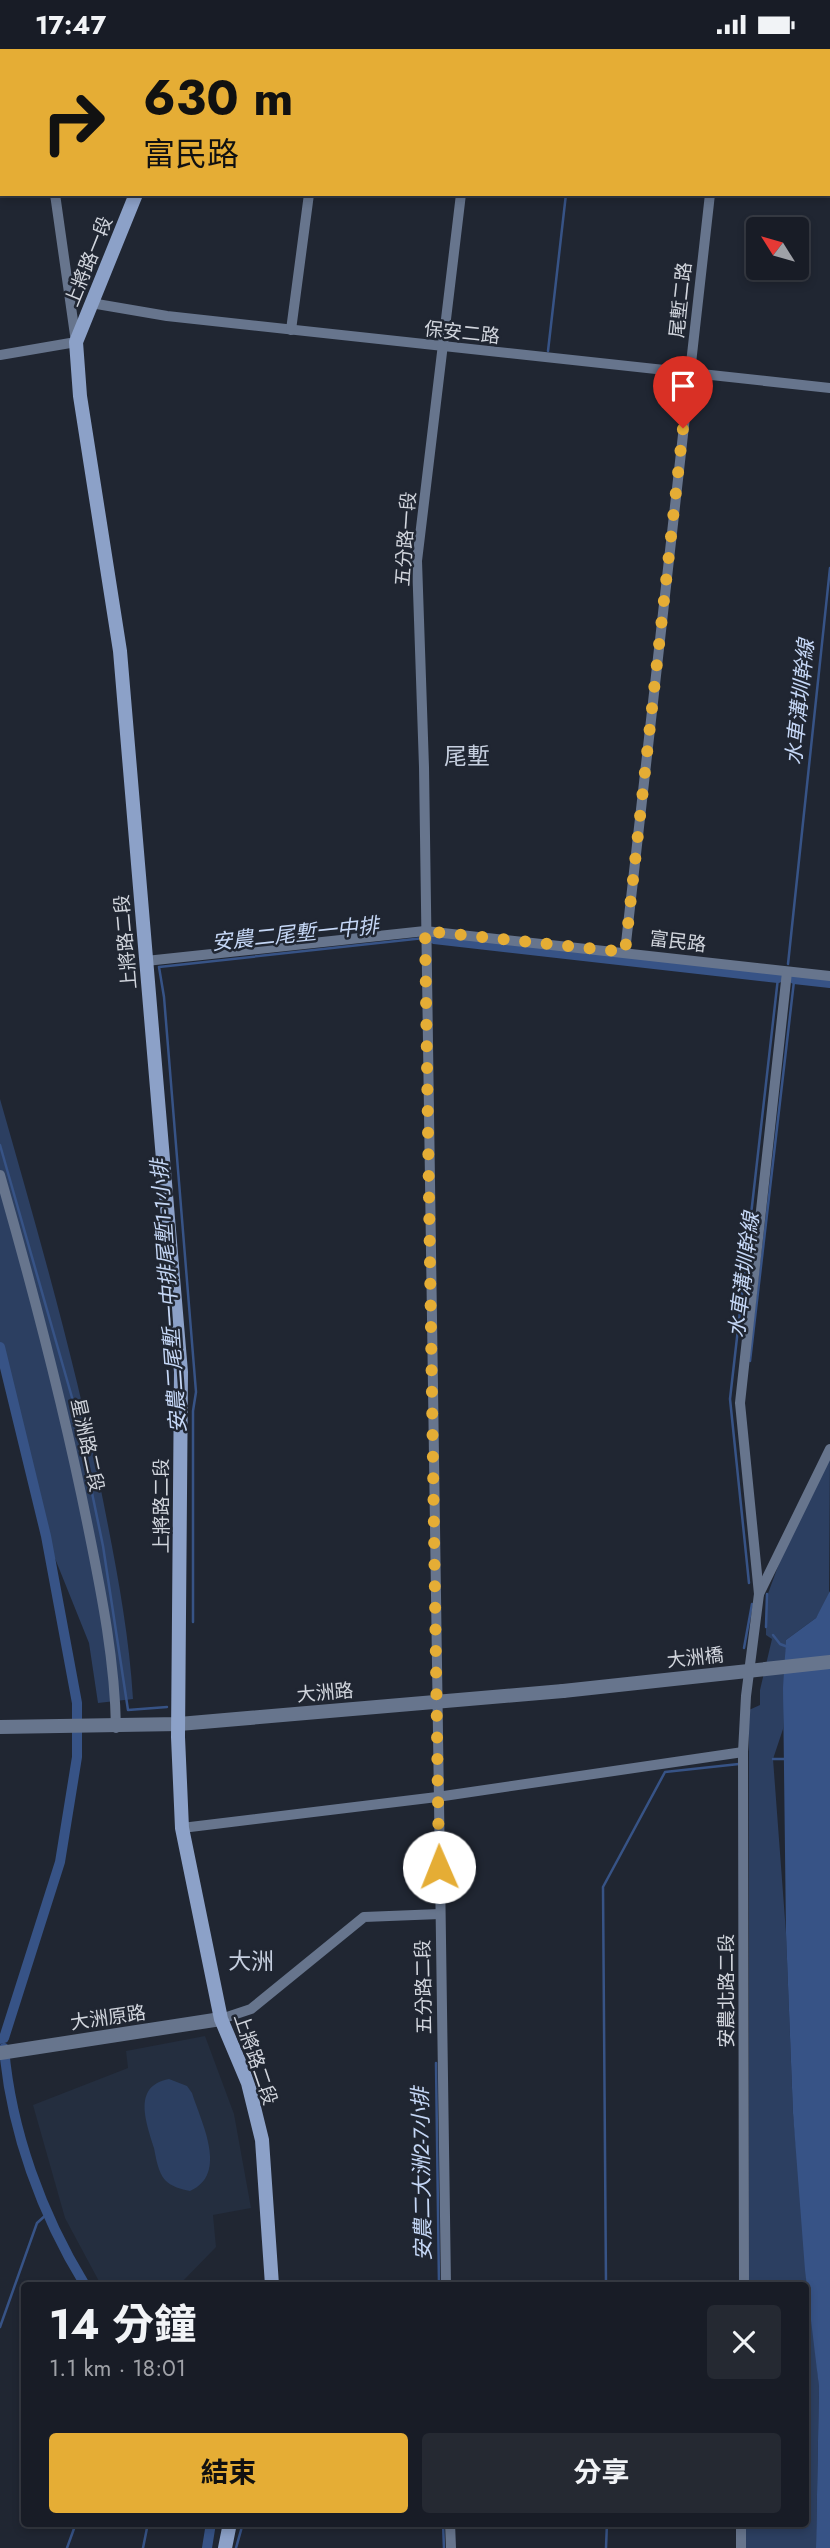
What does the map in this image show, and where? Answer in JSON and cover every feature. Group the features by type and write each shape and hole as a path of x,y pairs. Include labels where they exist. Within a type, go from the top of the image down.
{"main road":[{"name":"上將路一段","path":"76,342 135,196"},
{"name":"上將路二段","path":"76,342 80,396 120,651 181,1373 179,1724 182,1828 221,2019 248,2083 262,2140 272,2282"},
{"path":"225,2548 229,2527"}],"street":[{"path":"0,355 76,342 55,196"},
{"path":"291,330 309,196"},
{"name":"五分路一段","path":"425,931 424,767 417,561 461,196"},
{"name":"尾塹二路","path":"625,952 710,196"},
{"name":"保安二路","path":"91,303 167,316 830,388"},
{"name":"富民路","path":"146,961 425,931 830,976"},
{"name":"五分路二段","path":"425,931 446,2282"},
{"path":"759,1594 740,1403 788,972"},
{"name":"星洲路二段","path":"0,1175 36,1299 72,1445 103,1605 116,1728"},
{"path":"759,1594 830,1449"},
{"name":"安農北路二段","path":"744,2282 743,1752 746,1696 759,1594"},
{"name":"大洲橋","path":"564,1691 830,1662"},
{"name":"大洲路","path":"0,1727 116,1728 179,1724 564,1691"},
{"path":"182,1828 437,1797 743,1752"},
{"path":"221,2019 251,2009 364,1917 440,1914"},
{"name":"大洲原路","path":"0,2053 221,2019"},
{"path":"450,2527 451,2548"},
{"path":"741,2527 741,2548"}],"shaded area":[{"path":"0,1099 56,1298 81,1399 121,1599 133,1699 98,1703 89,1643 46,1536 0,1347"},
{"path":"830,1449 829,1597 816,1618 786,1640 783,1729 773,1759 786,1933 793,2113 819,2387 816,2548 745,2548 745,2527 809,2527 809,2282 749,2282 749,1710 760,1705 760,1690 772,1639 766,1635 766,1599 788,1539"},
{"path":"830,1591 830,2548 816,2548 819,2387 809,2282 806,2282 805,2270 793,2113 786,1933 783,1688 786,1640 816,1618"},
{"path":"205,2036 234,2114 251,2208 213,2215 216,2247 182,2282 99,2282 65,2218 33,2105 128,2068 126,2051"},
{"path":"169,2079 187,2086 192,2093 209,2147 208,2173 202,2183 190,2191 174,2186 163,2177 146,2117 146,2098 150,2089"}],"waterway":[{"path":"548,351 566,196"},
{"name":"水車溝圳幹線","path":"788,964 830,568"},
{"name":"安農二尾塹一中排尾塹1-1小排","path":"193,1622 193,1411 196,1392 164,997 159,967 424,938"},
{"path":"434,939 778,978"},
{"path":"749,1583 730,1399 778,978"},
{"name":"安農二尾塹一中排","path":"794,979 830,983"},
{"name":"水車溝圳幹線","path":"750,1361 794,981"},
{"path":"0,1145 73,1401 103,1546 128,1710 167,1707"},
{"path":"0,1347 46,1536 77,1703 77,1757 60,1862 4,2038 0,2039"},
{"name":"水車溝圳幹線","path":"766,1627 767,1594"},
{"path":"744,1648 752,1604"},
{"name":"水車溝圳幹線","path":"773,1635 780,1644 788,1647"},
{"path":"773,1759 784,1759"},
{"path":"606,2282 603,1887 665,1772 739,1764"},
{"path":"4,2048 14,2110 31,2171 55,2230 83,2282"},
{"name":"安農二大洲2-7小排","path":"436,2063 439,2282"},
{"path":"0,2327 37,2223 47,2214"},
{"path":"67,2548 75,2527"},
{"path":"143,2548 147,2527"},
{"path":"207,2548 210,2527"},
{"path":"236,2548 242,2527"},
{"name":"安農二大洲2-7小排","path":"443,2527 444,2548"},
{"path":"606,2548 607,2527"}],"district":[{"name":"尾塹","path":"467,756"},
{"name":"大洲","path":"251,1961"}],"route":[{"path":"439,1867 425,931 625,952 683,428"}]}
